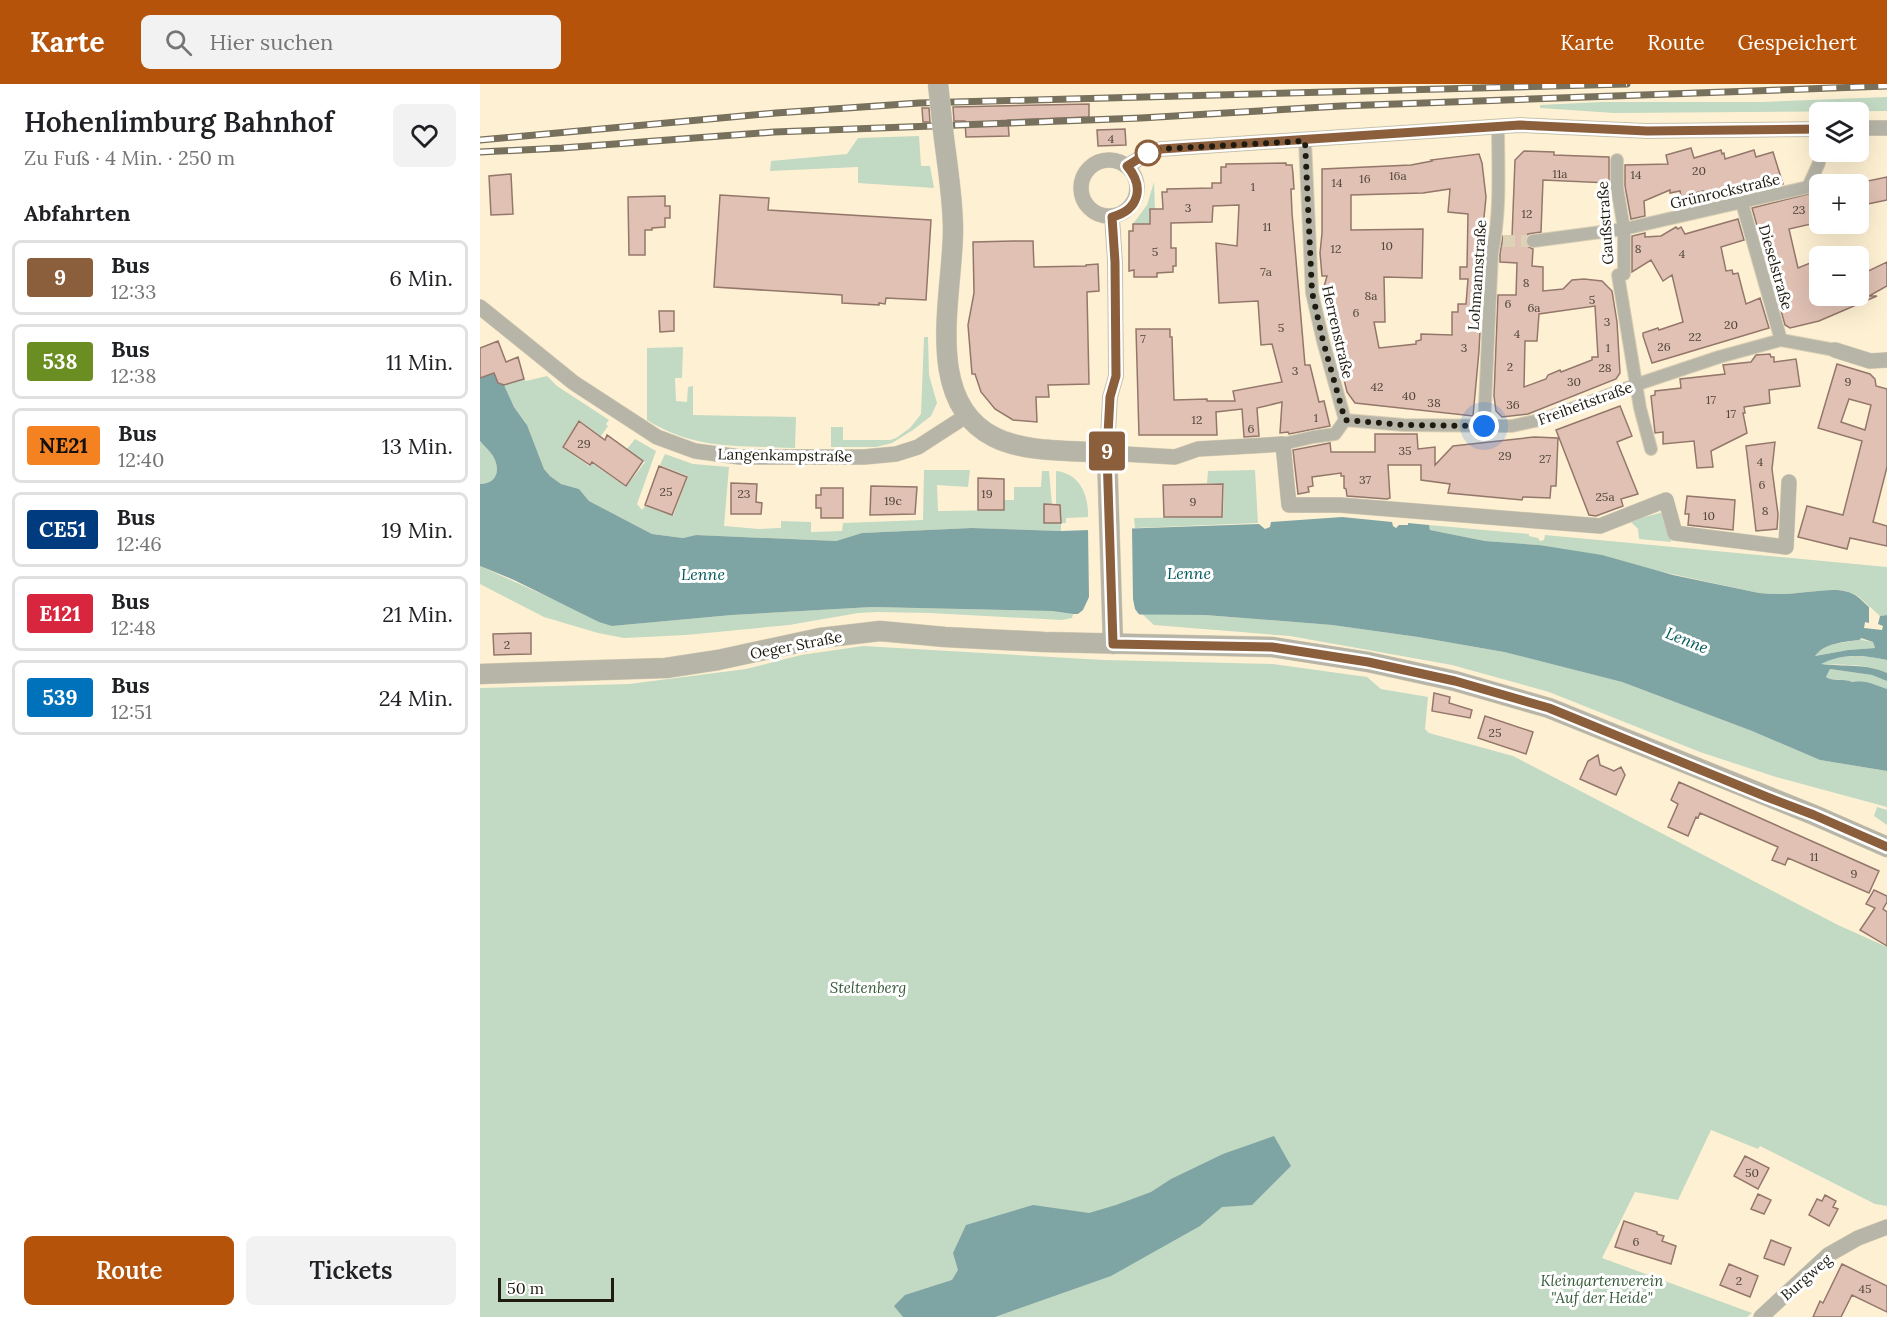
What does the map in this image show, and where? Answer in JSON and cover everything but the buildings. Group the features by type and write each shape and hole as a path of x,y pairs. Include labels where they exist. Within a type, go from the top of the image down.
{"street":[{"path":"938,84 952,202 952,252 945,326 950,374 956,397 966,416 977,427 995,438 1035,448 1175,457 1198,449 1283,444 1335,434 1345,420"},
{"path":"1127,166 1148,153 1161,149 1305,141 1498,126 1647,131 1809,129"},
{"name":"Lohmannstraße","path":"1484,426 1492,254 1499,241 1498,126"},
{"path":"1869,128 1887,128"},
{"name":"Herrenstraße","path":"1305,141 1312,292 1345,420"},
{"name":"Gaußstraße","path":"1617,160 1624,274 1618,275 1635,385"},
{"path":"1100,161 1119,161 1127,166 1134,174 1138,192 1129,209 1112,217 1095,213 1088,208 1081,192 1081,183 1085,173 1100,161"},
{"name":"Grünrockstraße","path":"1533,241 1623,229 1808,187 1819,162"},
{"name":"Dieselstraße","path":"1742,203 1781,340"},
{"path":"1112,217 1115,262 1116,376 1110,397 1107,453 1113,636"},
{"name":"Langenkampstraße","path":"484,314 574,383 657,437 696,452 740,457 864,457 896,454 918,447 966,416"},
{"name":"Freiheitstraße","path":"1345,420 1404,425 1512,426 1544,419 1635,385 1719,357 1781,340 1835,350 1870,361 1887,360"},
{"path":"1635,385 1651,449"},
{"path":"1283,444 1289,505 1341,505 1600,526 1666,500 1675,533 1786,547 1789,482"},
{"name":"Oeger Straße","path":"480,674 666,668 718,660 820,638 880,631 978,639 1113,636 1272,647 1368,662 1455,681 1549,708 1814,815 1887,847"},
{"name":"Burgweg","path":"1761,1317 1828,1255 1858,1238 1887,1227"}],"green space":[{"path":"1887,97 1887,111 1869,111 1869,102 1809,102 1809,112 1614,113 1540,108 1540,105 1602,102 1762,102"},
{"path":"919,136 921,166 930,166 934,188 858,183 858,167 770,171 771,161 847,154 858,138"},
{"path":"1154,182 1155,209 1150,209 1150,224 1133,224 1147,205"},
{"path":"924,337 928,337 929,375 937,403 931,416 892,443 876,447 831,447 831,427 843,427 843,440 890,440 910,428 921,414"},
{"path":"683,347 682,378 675,378 676,401 687,402 688,387 693,386 693,415 796,417 795,448 701,442 665,430 647,420 647,348"},
{"path":"547,376 557,386 609,420 601,436 579,420 562,447 589,466 592,463 626,487 645,462 627,449 635,439 656,451 637,504 642,510 645,506 673,516 688,476 660,465 665,454 693,464 729,467 724,526 781,528 781,521 811,522 811,532 842,531 843,523 923,520 924,470 970,470 968,487 937,485 938,511 1003,510 1004,500 1014,500 1014,487 1041,487 1042,471 1049,471 1052,505 1044,505 1045,523 1061,522 1060,505 1056,505 1056,471 1064,473 1077,481 1085,494 1088,517 1066,518 1066,523 1061,523 1061,531 972,528 862,533 836,541 696,535 683,538 652,534 589,501 579,489 561,484 544,469 526,423 514,407 504,385"},
{"path":"480,441 493,456 497,471 494,479 480,484"},
{"path":"1255,470 1258,523 1135,528 1134,518 1223,517 1224,484 1207,483 1208,471"},
{"path":"1667,511 1671,542 1639,539 1638,529 1630,521"},
{"path":"1429,525 1529,534 1540,541 1544,540 1545,535 1887,567 1887,615 1880,616 1859,597 1847,591 1759,593 1539,545 1485,541 1430,530"},
{"path":"480,566 612,626 732,615 872,607 1052,611 1073,614 1072,618 1062,620 930,613 858,613 789,625 686,635 624,638 544,617 480,584"},
{"path":"1142,614 1205,615 1332,625 1418,637 1504,652 1622,682 1752,731 1820,760 1887,771 1887,807 1776,777 1700,752 1549,692 1452,665 1290,636 1154,625"},
{"path":"1861,638 1873,642 1875,648 1814,656 1828,646"},
{"name":"Steltenberg","path":"863,646 1104,660 1273,664 1367,677 1381,689 1428,697 1425,729 1429,733 1513,756 1838,925 1887,947 1887,1206 1875,1204 1760,1146 1758,1149 1711,1130 1678,1200 1635,1192 1602,1258 1752,1313 1747,1317 480,1317 480,688 629,684 746,669 801,655"},
{"path":"1854,656 1887,660 1887,673 1863,666 1820,664 1832,658"},
{"path":"1830,669 1872,675 1887,681 1887,689 1865,682 1826,677"},
{"path":"1877,807 1887,810 1887,825 1874,816"}],"water":[{"name":"Lenne","path":"494,373 498,383 504,385 514,407 527,425 544,469 550,476 561,484 579,489 589,501 652,534 683,538 696,535 836,541 862,533 972,528 1061,531 1259,524 1265,529 1270,527 1271,522 1342,517 1392,522 1396,528 1399,525 1408,525 1408,523 1429,525 1430,530 1485,541 1539,545 1602,555 1673,575 1759,593 1846,591 1858,597 1869,607 1869,623 1865,622 1864,628 1882,630 1883,626 1878,624 1880,616 1887,615 1887,660 1854,656 1837,658 1821,664 1863,667 1887,673 1887,681 1872,675 1830,669 1826,677 1865,682 1887,689 1887,771 1820,760 1752,731 1622,682 1504,652 1332,625 1205,615 1073,614 1052,611 872,607 732,615 612,626 480,566 480,484 494,479 497,466 493,456 480,441 480,378","holes":["1861,638 1873,642 1875,648 1815,656 1824,648 1835,644"]},
{"path":"1274,1136 1291,1166 1252,1205 1222,1207 1200,1226 1111,1276 995,1317 903,1317 894,1306 905,1295 952,1280 958,1270 953,1253 966,1225 1033,1205 1089,1213 1151,1192 1171,1179 1223,1154"}],"pier":[{"path":"1132,527 1133,599 1135,609 1141,617 1074,617 1083,610 1089,597 1088,528"}],"tunnel":[{"path":"1503,241 1533,241"}],"railway":[{"path":"480,140 776,113 919,103 1627,84"},
{"path":"480,152 774,132 1141,118 1341,106 1887,86"}],"bus line":[{"name":"9","path":"1809,129 1647,131 1520,125 1161,149 1140,157 1127,166 1134,174 1138,192 1129,209 1112,217 1115,262 1116,376 1110,397 1107,453 1113,644 1272,647 1368,662 1455,681 1549,708 1814,815 1887,847"}],"route":[{"path":"1148,153 1161,149 1305,141 1312,292 1345,420 1404,425 1484,426"}],"park label":[{"name":"Kleingartenverein \"Auf der Heide\"","path":"1602,1288"}]}
